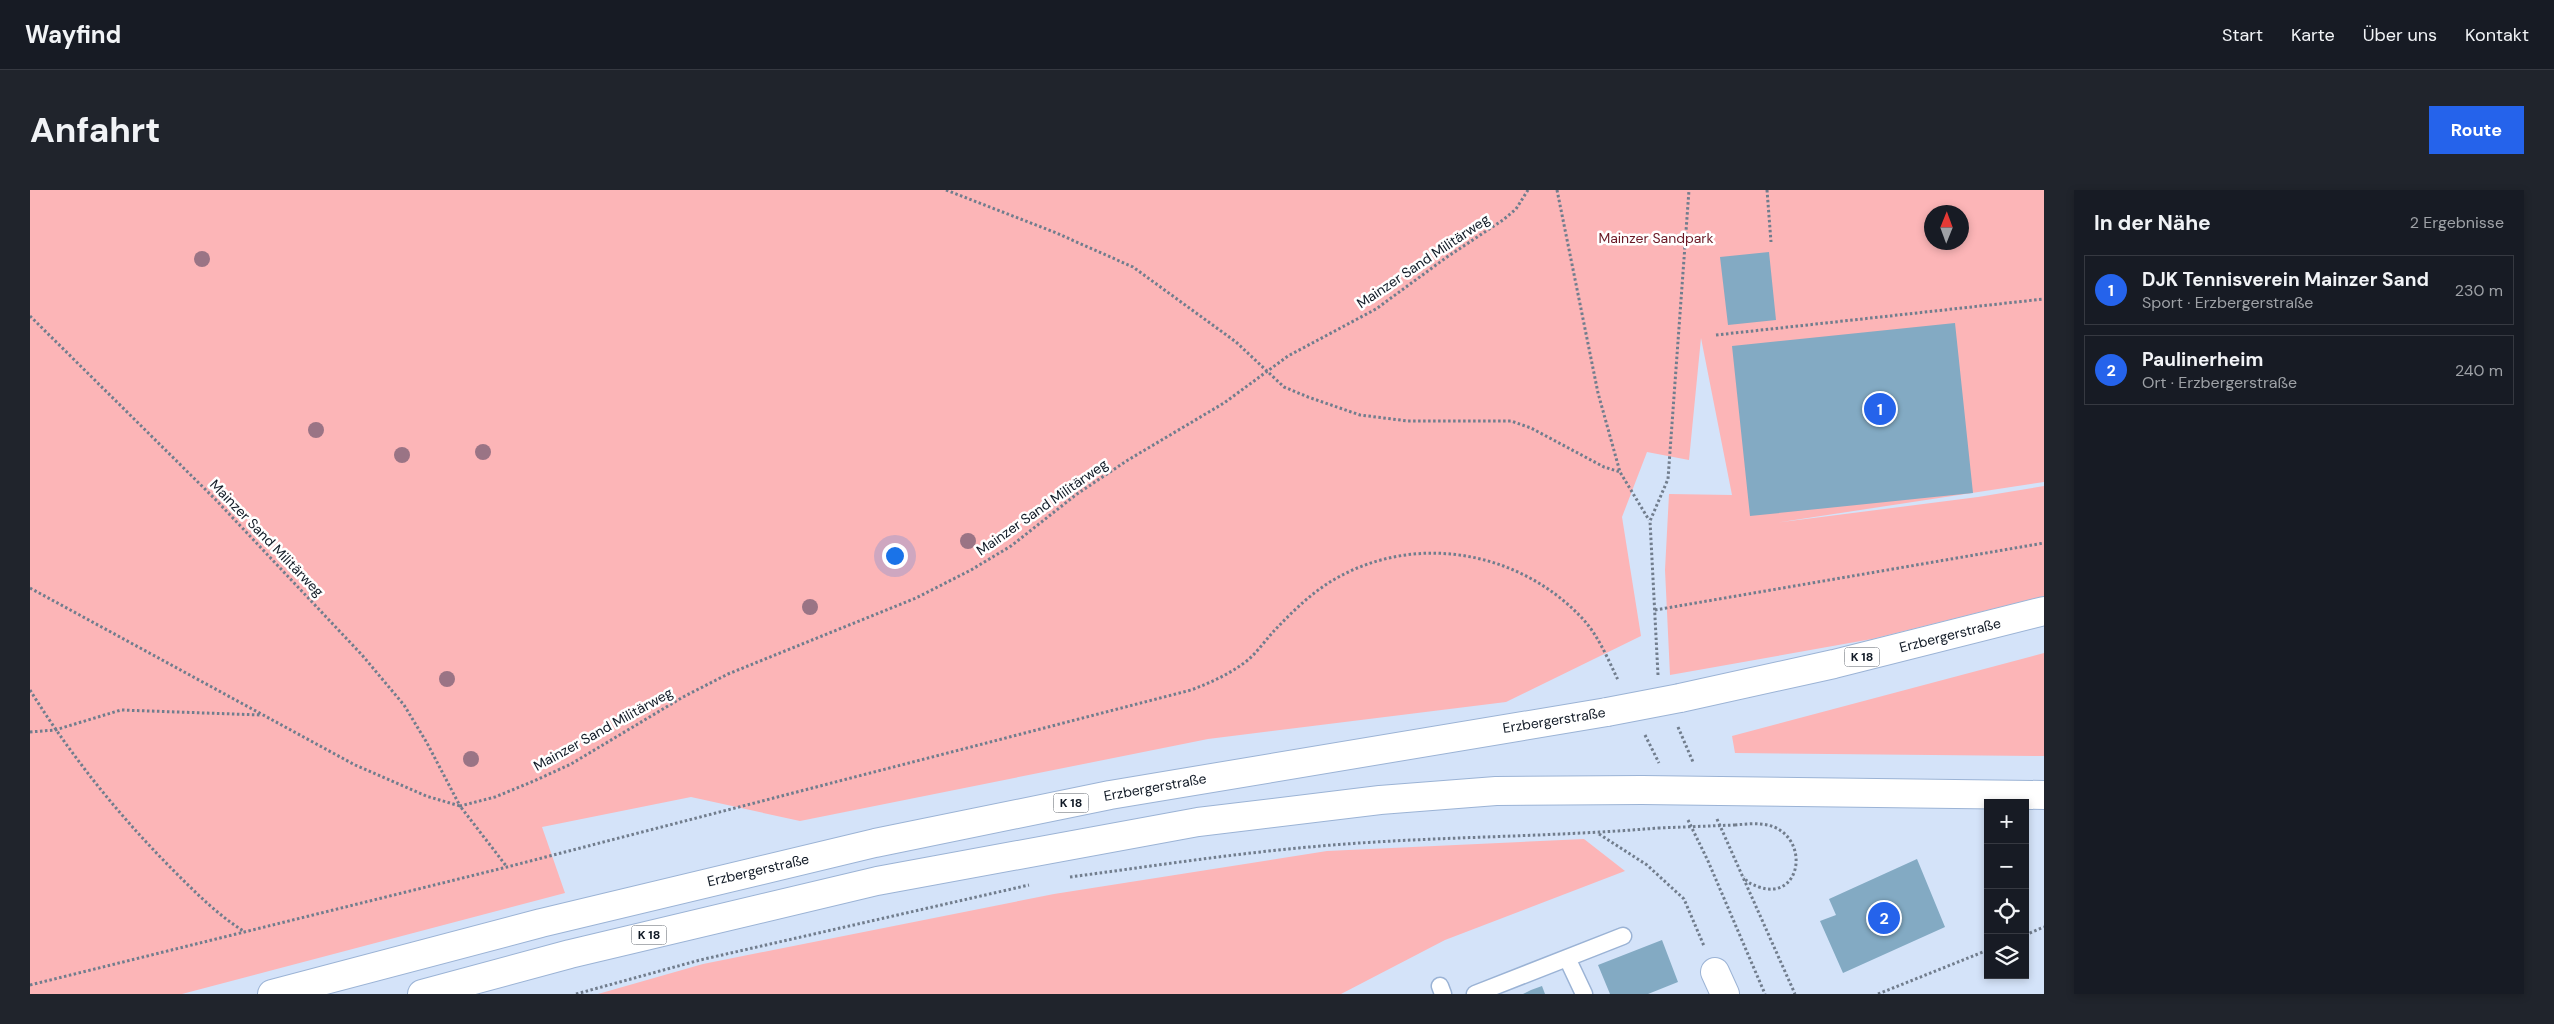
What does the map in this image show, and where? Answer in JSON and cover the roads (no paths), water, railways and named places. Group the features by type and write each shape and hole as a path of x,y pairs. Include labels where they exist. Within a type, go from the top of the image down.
{"main road":[{"name":"Erzbergerstraße","path":"272,994 541,924 875,843 1119,793 1607,712 1680,698 1834,664 2044,611"},
{"name":"K 18","path":"422,994 570,954 878,881 1198,822 1380,800 1496,791 1642,790 2044,795"}],"lane":[{"path":"1476,994 1623,936"},
{"path":"1568,958 1584,994"}],"place":[{"name":"DJK Tennisverein Mainzer Sand","path":"1880,409"},
{"name":"Paulinerheim","path":"1884,918"}],"park label":[{"name":"Mainzer Sandpark","path":"1656,238"}]}
